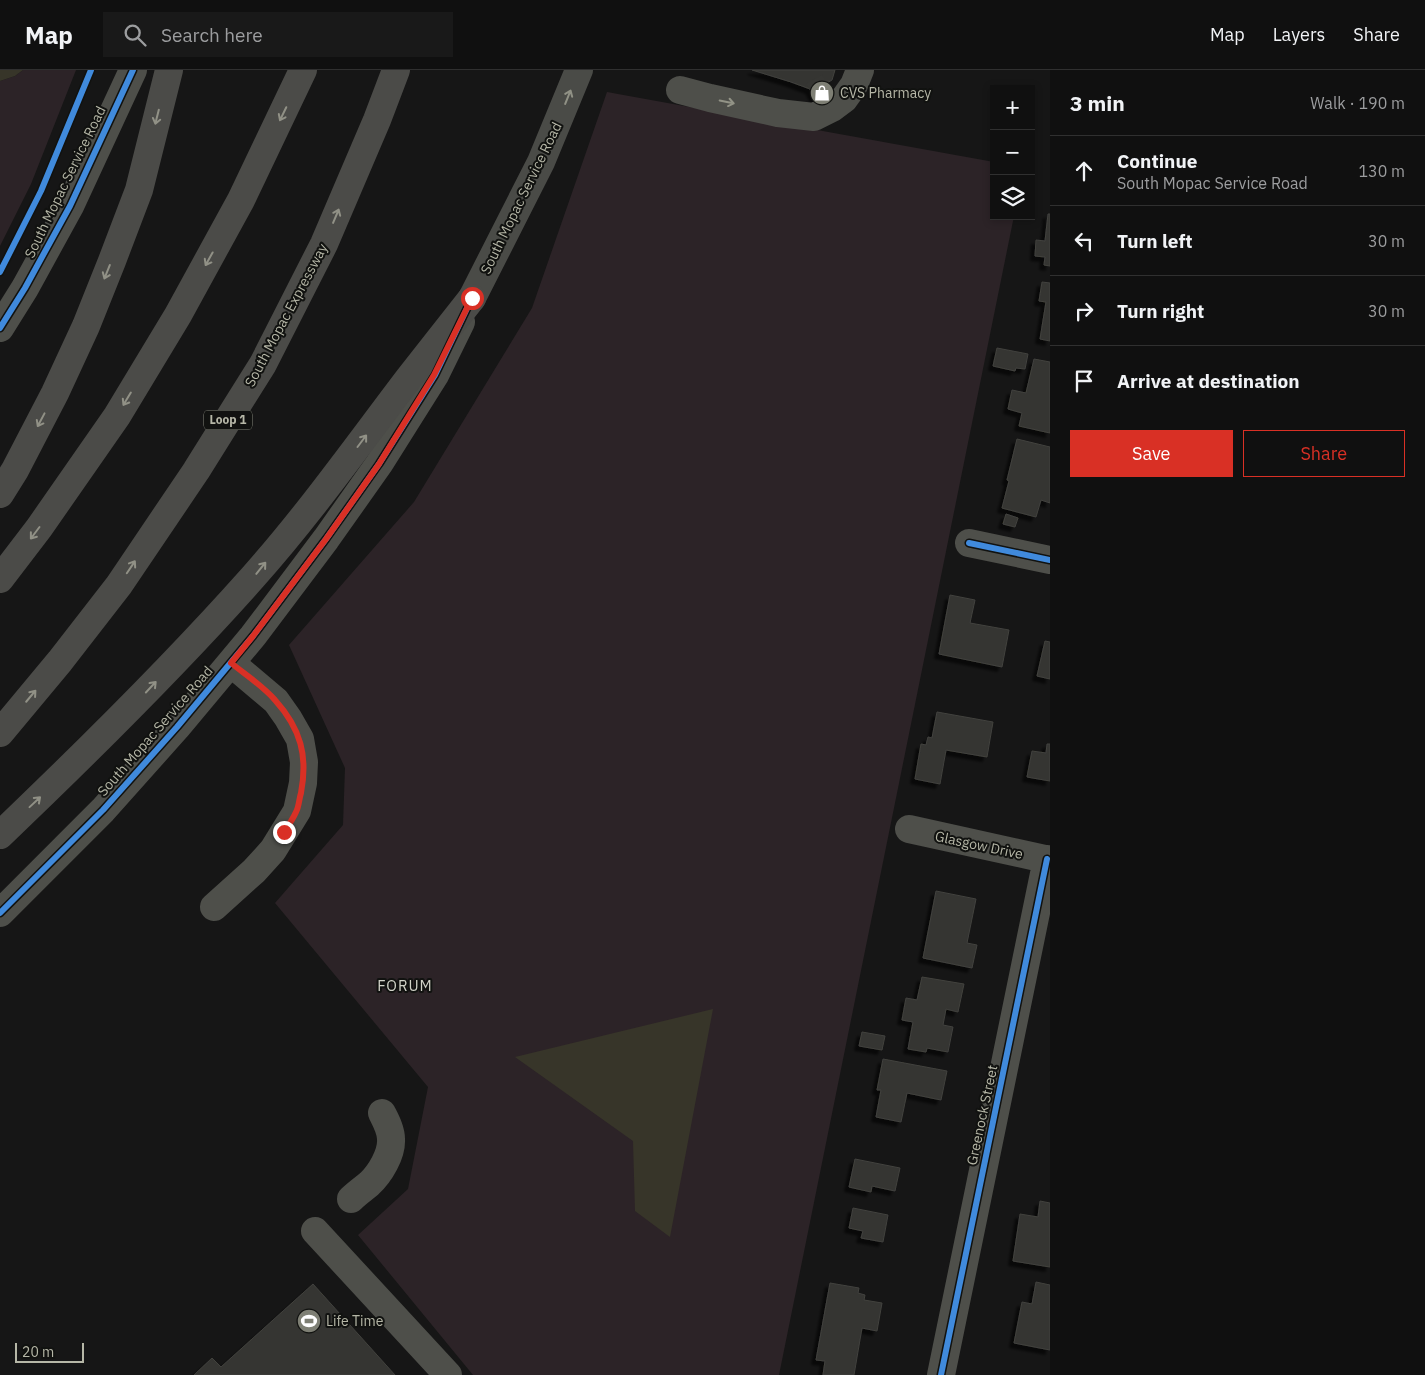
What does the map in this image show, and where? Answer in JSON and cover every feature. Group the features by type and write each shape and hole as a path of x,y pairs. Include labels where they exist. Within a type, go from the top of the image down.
{"highway":[{"path":"0,494 15,470 55,393 86,326 112,261 139,190 169,70"},
{"path":"0,579 39,528 117,416 178,315 241,200 303,70"},
{"name":"South Mopac Expressway","path":"0,733 60,661 119,585 196,471 263,364 324,244 377,120 396,70"},
{"path":"0,835 60,779 146,693 254,576 337,475 472,298"}],"main road":[{"name":"South Mopac Service Road","path":"472,298 541,162 579,70"}],"street":[{"name":"South Mopac Service Road","path":"0,328 25,288 70,206 133,70"},
{"path":"778,113 860,71"},
{"path":"680,90 778,113 814,117 832,108 844,99 854,85 860,71"},
{"name":"South Mopac Service Road","path":"0,913 103,810 177,727 253,636 326,539 379,464 434,375 472,298"},
{"path":"970,544 1050,560"},
{"path":"214,907 254,872 272,850 297,811 303,783 304,762 300,739 288,718 276,700 231,663"},
{"name":"Glasgow Drive","path":"909,830 1049,860"},
{"name":"Greenock Street","path":"941,1375 1049,860"},
{"path":"351,1199 370,1182 384,1164 391,1140 389,1129 382,1113"},
{"path":"315,1231 448,1375"}],"shaded area":[{"path":"0,70 23,70 15,76 0,81"},
{"path":"23,70 76,70 31,184 0,246 0,81 15,76"},
{"path":"607,92 990,161 990,220 1013,220 779,1375 473,1375 358,1235 408,1189 428,1087 275,903 343,825 345,768 289,645 414,502 532,308"},
{"path":"713,1009 670,1237 635,1211 633,1141 515,1057"}],"building":[{"name":"CVS Pharmacy","path":"752,70 835,70 832,80 827,83 836,101 821,109 810,89"},
{"path":"1048,214 1050,214 1050,266 1044,265 1045,257 1035,256 1036,240 1045,241"},
{"path":"1042,282 1050,283 1050,341 1040,339 1046,302 1039,301"},
{"path":"997,348 1028,354 1025,369 1016,368 1015,371 993,366"},
{"path":"1034,359 1050,362 1050,433 1019,426 1022,413 1008,409 1012,390 1026,393"},
{"path":"1017,439 1050,447 1050,503 1041,500 1036,517 1002,508"},
{"path":"1006,514 1018,518 1015,527 1003,524"},
{"path":"950,595 975,600 970,623 1009,630 1002,667 939,654"},
{"path":"1045,641 1050,642 1050,679 1037,676"},
{"path":"937,712 993,722 987,757 946,750 940,784 915,779 921,744 926,745 928,737 932,738"},
{"path":"1047,744 1050,744 1050,781 1027,777 1032,751 1046,753"},
{"path":"936,891 976,899 967,943 977,945 972,968 923,958"},
{"path":"922,977 964,984 958,1012 946,1009 943,1025 953,1027 948,1052 927,1048 926,1052 908,1049 913,1022 902,1020 906,998 917,1000"},
{"path":"862,1032 885,1036 882,1050 859,1046"},
{"path":"883,1059 947,1071 941,1100 907,1093 901,1122 876,1117 881,1090 877,1090"},
{"path":"855,1159 900,1168 895,1191 872,1186 871,1192 849,1187"},
{"path":"1040,1201 1050,1203 1050,1267 1013,1261 1020,1214 1038,1217"},
{"path":"853,1208 888,1215 883,1242 861,1238 863,1231 849,1228"},
{"path":"1036,1282 1050,1285 1050,1350 1014,1343 1022,1302 1032,1304"},
{"path":"830,1283 859,1288 858,1293 865,1295 864,1300 882,1303 877,1331 862,1328 854,1375 823,1375 825,1361 816,1360"},
{"name":"Life Time","path":"313,1284 395,1375 194,1375 212,1358 221,1367"}],"tunnel":[{"path":"813,96 829,87"}],"cycle path":[{"path":"0,272 41,191 91,70"},
{"path":"0,328 25,288 70,206 133,70"},
{"path":"0,913 103,810 177,727 253,636 326,539 379,464 435,375 472,298"},
{"path":"969,543 1050,560"},
{"path":"941,1375 1047,859"}],"place":[{"name":"CVS Pharmacy","path":"822,93"},
{"name":"Life Time","path":"309,1321"}],"district":[{"name":"FORUM","path":"405,986"}],"route":[{"path":"284,832 297,811 303,783 304,762 300,739 276,700 231,663 326,539 379,464 434,375 472,298"}]}
